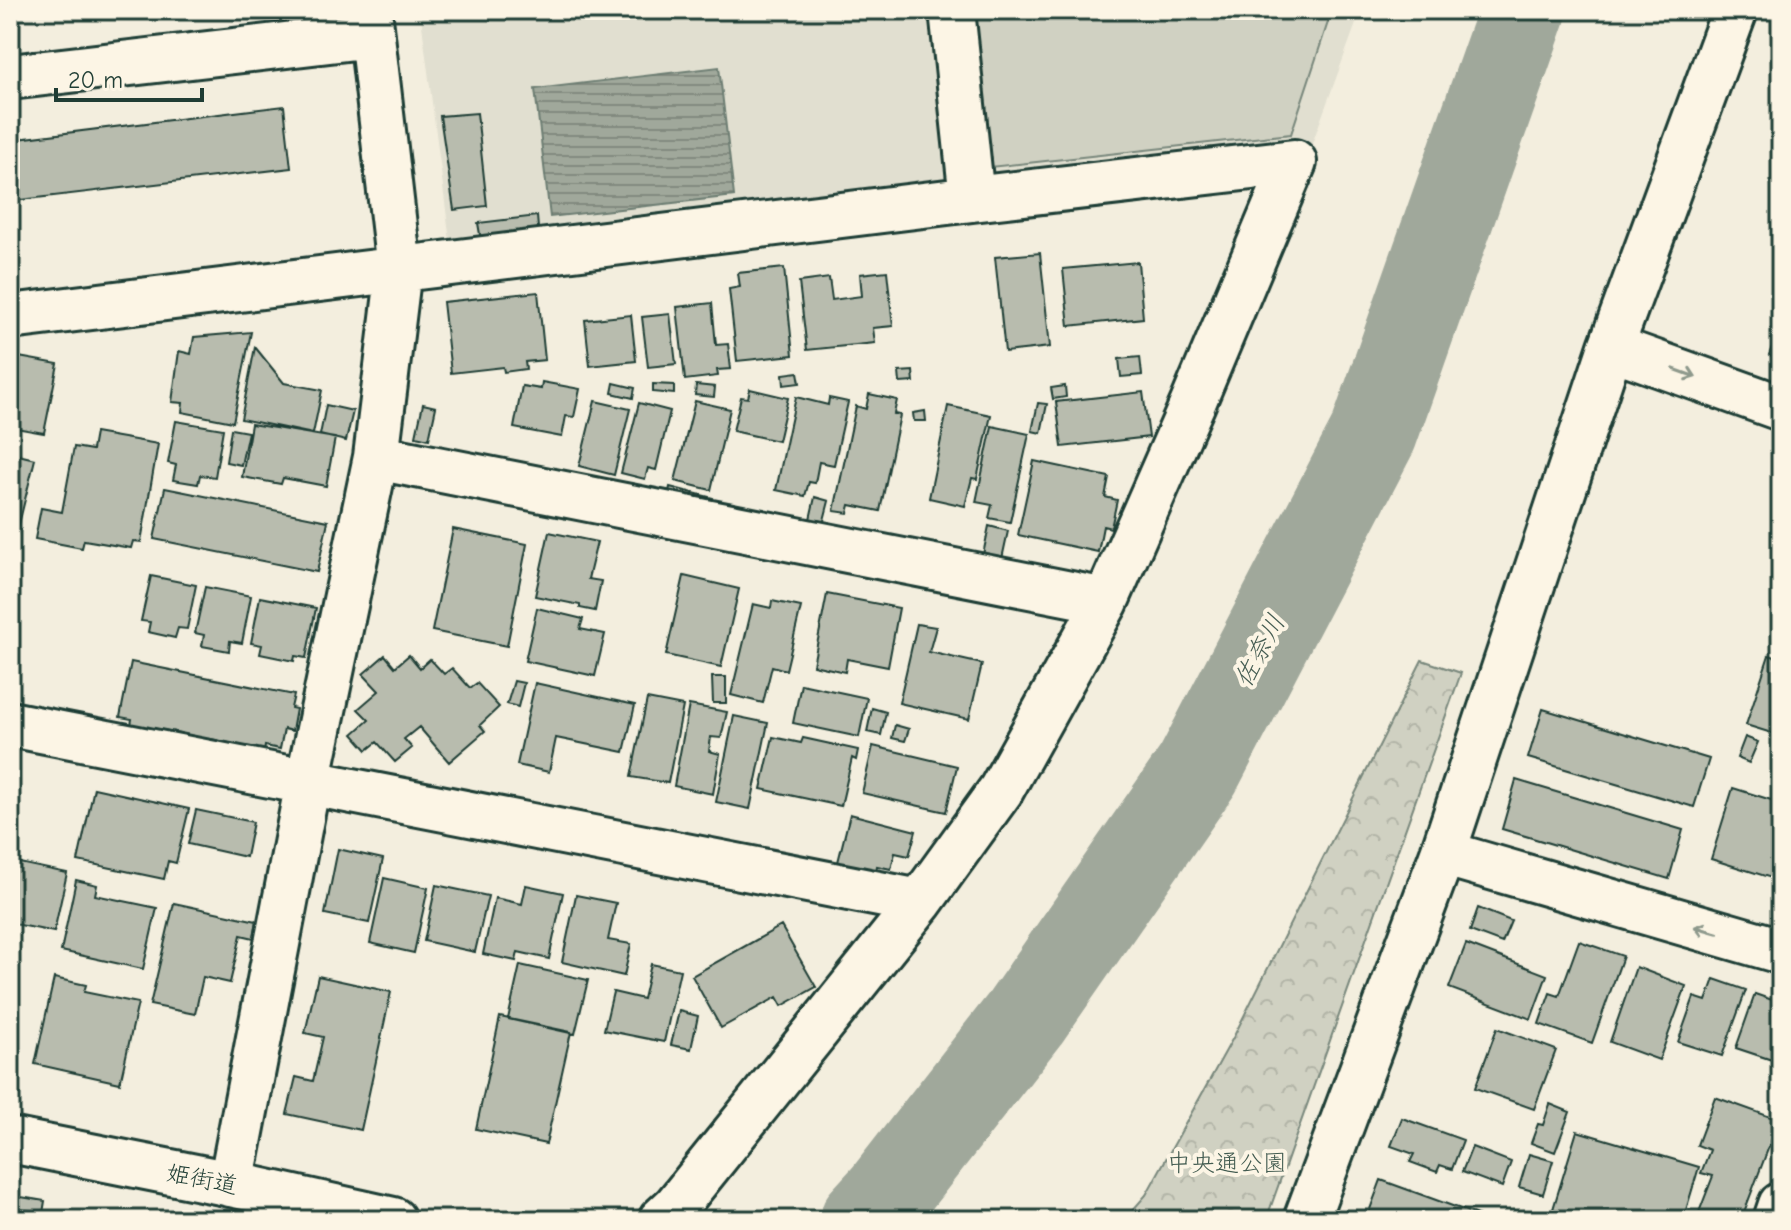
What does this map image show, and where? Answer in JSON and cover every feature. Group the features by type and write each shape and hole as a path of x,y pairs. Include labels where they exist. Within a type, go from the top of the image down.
{"street":[{"path":"952,10 972,199"},
{"path":"1306,1220 1443,853 1611,347 1735,10"},
{"path":"10,77 370,23 399,269 376,457 308,782 231,1184"},
{"path":"10,317 1294,162 1106,601 1001,790 920,902 686,1194 661,1220"},
{"path":"1611,347 1781,408"},
{"path":"376,457 1106,601"},
{"path":"10,724 920,902"},
{"path":"1443,853 1781,951"},
{"name":"姫街道","path":"10,1140 393,1220"},
{"path":"1776,1220 1781,1205"}],"shaded area":[{"path":"420,10 1361,10 1309,152 453,264"},
{"path":"719,67 734,196 550,217 535,89"}],"green space":[{"path":"972,10 1332,10 1291,134 990,167"},
{"name":"中央通公園","path":"1422,660 1461,673 1266,1220 1124,1220 1146,1195 1234,1036"}],"building":[{"path":"284,106 291,168 12,201 10,140"},
{"path":"477,113 487,206 454,210 440,116"},
{"path":"537,216 539,240 482,246 478,223"},
{"path":"1040,253 1050,347 1005,352 995,257"},
{"path":"1138,262 1143,318 1069,326 1063,269"},
{"path":"784,268 793,355 737,361 729,289 740,287 738,273"},
{"path":"887,271 893,326 873,328 875,343 807,350 799,282 829,278 832,300 862,296 860,274"},
{"path":"538,292 545,360 525,362 526,369 504,372 503,367 451,373 443,302"},
{"path":"712,303 716,345 728,344 731,369 717,370 718,376 685,380 677,307"},
{"path":"670,314 676,364 648,367 642,317"},
{"path":"631,315 636,361 590,366 585,320"},
{"path":"1781,323 1781,359 1769,355"},
{"path":"251,332 233,422 182,412 183,403 172,402 179,351 191,354 194,337"},
{"path":"255,347 284,383 322,390 313,434 241,419"},
{"path":"19,357 58,364 44,433 10,427 10,373 15,374"},
{"path":"1140,357 1142,375 1121,377 1119,359"},
{"path":"913,371 914,382 900,383 899,372"},
{"path":"798,372 800,383 784,385 783,374"},
{"path":"542,382 580,389 574,417 566,416 562,437 514,428 522,386 541,389"},
{"path":"614,383 635,388 633,398 612,393"},
{"path":"653,384 674,385 674,394 653,392"},
{"path":"696,385 715,387 714,397 695,395"},
{"path":"1065,386 1066,397 1053,399 1051,388"},
{"path":"750,389 788,398 778,441 733,431 741,397 748,398"},
{"path":"1143,392 1149,437 1062,447 1056,402"},
{"path":"869,394 897,400 894,414 900,415 880,511 850,505 848,513 834,511 856,406 866,409"},
{"path":"796,397 828,405 829,398 848,402 834,465 819,462 815,483 809,482 805,496 776,490"},
{"path":"595,401 630,409 614,475 579,466"},
{"path":"695,401 730,409 711,490 675,481"},
{"path":"639,403 670,411 656,470 648,468 645,479 621,473"},
{"path":"1038,403 1047,404 1041,433 1032,431"},
{"path":"423,404 436,407 429,439 416,436"},
{"path":"326,405 353,411 346,441 320,435"},
{"path":"948,406 991,415 977,479 972,478 965,506 929,498"},
{"path":"925,411 926,421 914,421 913,413"},
{"path":"176,421 223,429 215,477 200,475 198,484 173,480 176,465 168,463"},
{"path":"251,424 335,438 326,486 283,478 281,484 242,477"},
{"path":"992,426 1029,434 1010,522 989,518 992,505 976,502"},
{"path":"231,429 248,432 241,465 226,462"},
{"path":"95,433 158,444 141,542 133,541 131,548 84,540 82,548 35,539 41,508 62,512 74,447 92,450"},
{"path":"10,453 35,459 16,536 10,534"},
{"path":"1034,461 1109,477 1105,497 1117,500 1111,528 1103,526 1098,552 1018,535"},
{"path":"670,487 713,498 710,511 667,500"},
{"path":"165,488 328,521 317,572 154,539"},
{"path":"815,497 829,501 821,532 808,528"},
{"path":"989,526 1008,531 1000,568 981,564"},
{"path":"453,529 527,544 507,646 432,631"},
{"path":"549,532 597,542 588,579 601,581 595,611 535,596"},
{"path":"151,576 196,585 187,629 178,628 175,638 148,632 150,622 141,621"},
{"path":"684,576 739,589 721,667 666,655"},
{"path":"205,587 251,596 242,643 230,641 229,651 202,646 204,635 195,633"},
{"path":"827,594 899,608 888,667 847,659 845,672 813,665"},
{"path":"260,597 316,608 306,658 295,656 294,661 260,654 262,645 251,643"},
{"path":"772,601 801,607 786,670 772,666 763,703 731,695 753,604 771,608"},
{"path":"537,608 583,619 580,629 605,634 595,676 525,661"},
{"path":"917,624 936,627 929,652 982,664 969,719 899,703"},
{"path":"385,655 395,667 409,655 420,668 430,659 444,674 452,668 470,688 477,683 499,707 480,725 485,731 449,762 419,727 404,739 412,748 395,762 377,742 367,750 353,734 369,720 358,709 379,691 363,674"},
{"path":"1769,655 1781,659 1781,736 1746,725"},
{"path":"131,662 294,695 291,708 296,709 292,731 284,729 280,749 265,746 263,757 233,751 234,744 211,739 209,747 179,742 180,733 151,728 149,735 130,731 132,719 120,717"},
{"path":"712,677 726,677 726,703 713,703"},
{"path":"514,681 524,683 518,707 507,704"},
{"path":"535,683 635,705 624,752 556,738 549,772 517,765"},
{"path":"801,684 867,698 859,737 793,723"},
{"path":"647,699 683,706 668,783 631,777"},
{"path":"689,705 727,712 721,738 711,737 709,751 720,754 713,794 674,786"},
{"path":"872,708 886,712 881,735 867,732"},
{"path":"1543,709 1709,759 1694,807 1528,758"},
{"path":"734,716 768,723 750,809 716,802"},
{"path":"895,725 909,729 905,741 892,738"},
{"path":"773,737 801,743 803,738 858,750 856,760 852,758 841,806 761,789"},
{"path":"1745,737 1758,742 1749,763 1737,758"},
{"path":"873,746 957,766 946,812 862,793"},
{"path":"1516,780 1683,830 1669,879 1502,829"},
{"path":"94,788 189,809 176,863 168,861 164,879 78,861"},
{"path":"1733,788 1781,803 1781,881 1711,859"},
{"path":"196,810 253,822 246,857 188,844"},
{"path":"850,814 916,831 909,856 895,853 891,869 877,866 875,876 837,866"},
{"path":"338,849 383,859 369,923 325,914"},
{"path":"10,861 67,873 54,932 10,923"},
{"path":"384,878 428,888 414,953 370,943"},
{"path":"76,880 97,885 95,895 157,908 143,969 61,951"},
{"path":"436,885 488,896 475,952 424,941"},
{"path":"526,885 563,893 549,959 518,952 516,961 483,954 495,898 522,904"},
{"path":"576,895 616,903 608,940 631,944 624,976 562,962"},
{"path":"174,903 257,921 254,938 241,935 230,983 203,977 195,1014 150,1005"},
{"path":"1478,908 1511,921 1502,943 1470,931"},
{"path":"781,926 816,987 782,1006 777,997 721,1028 692,976"},
{"path":"1579,941 1623,956 1592,1043 1539,1024 1550,993 1559,996"},
{"path":"1466,944 1547,975 1531,1019 1449,988"},
{"path":"651,964 680,970 664,1042 604,1030 613,992 643,999"},
{"path":"520,965 588,980 575,1034 508,1019"},
{"path":"1636,967 1686,986 1659,1060 1610,1042"},
{"path":"318,976 391,992 361,1130 287,1114 296,1077 313,1081 323,1037 305,1033"},
{"path":"54,978 86,985 84,992 138,1003 120,1083 35,1064"},
{"path":"1714,979 1746,990 1722,1056 1678,1042 1694,997 1706,1001"},
{"path":"1755,994 1781,1003 1781,1063 1736,1048"},
{"path":"679,1011 698,1016 691,1049 671,1045"},
{"path":"500,1017 571,1032 546,1144 476,1129"},
{"path":"1497,1028 1556,1050 1534,1109 1475,1088"},
{"path":"1715,1097 1779,1120 1741,1220 1696,1220 1713,1176 1701,1173 1710,1150 1697,1145"},
{"path":"1550,1104 1570,1112 1555,1152 1531,1143 1538,1124 1543,1125"},
{"path":"1402,1118 1463,1140 1452,1169 1440,1165 1437,1172 1410,1162 1414,1154 1391,1146"},
{"path":"1577,1131 1699,1167 1683,1220 1550,1219"},
{"path":"1472,1147 1511,1162 1502,1187 1462,1172"},
{"path":"1529,1154 1553,1161 1543,1194 1519,1187"},
{"path":"1381,1180 1491,1220 1366,1220"},
{"path":"15,1196 45,1201 43,1213 13,1208"}],"waterway":[{"name":"佐奈川","path":"864,1220 1026,1017 1198,770 1374,433 1523,10"}]}
